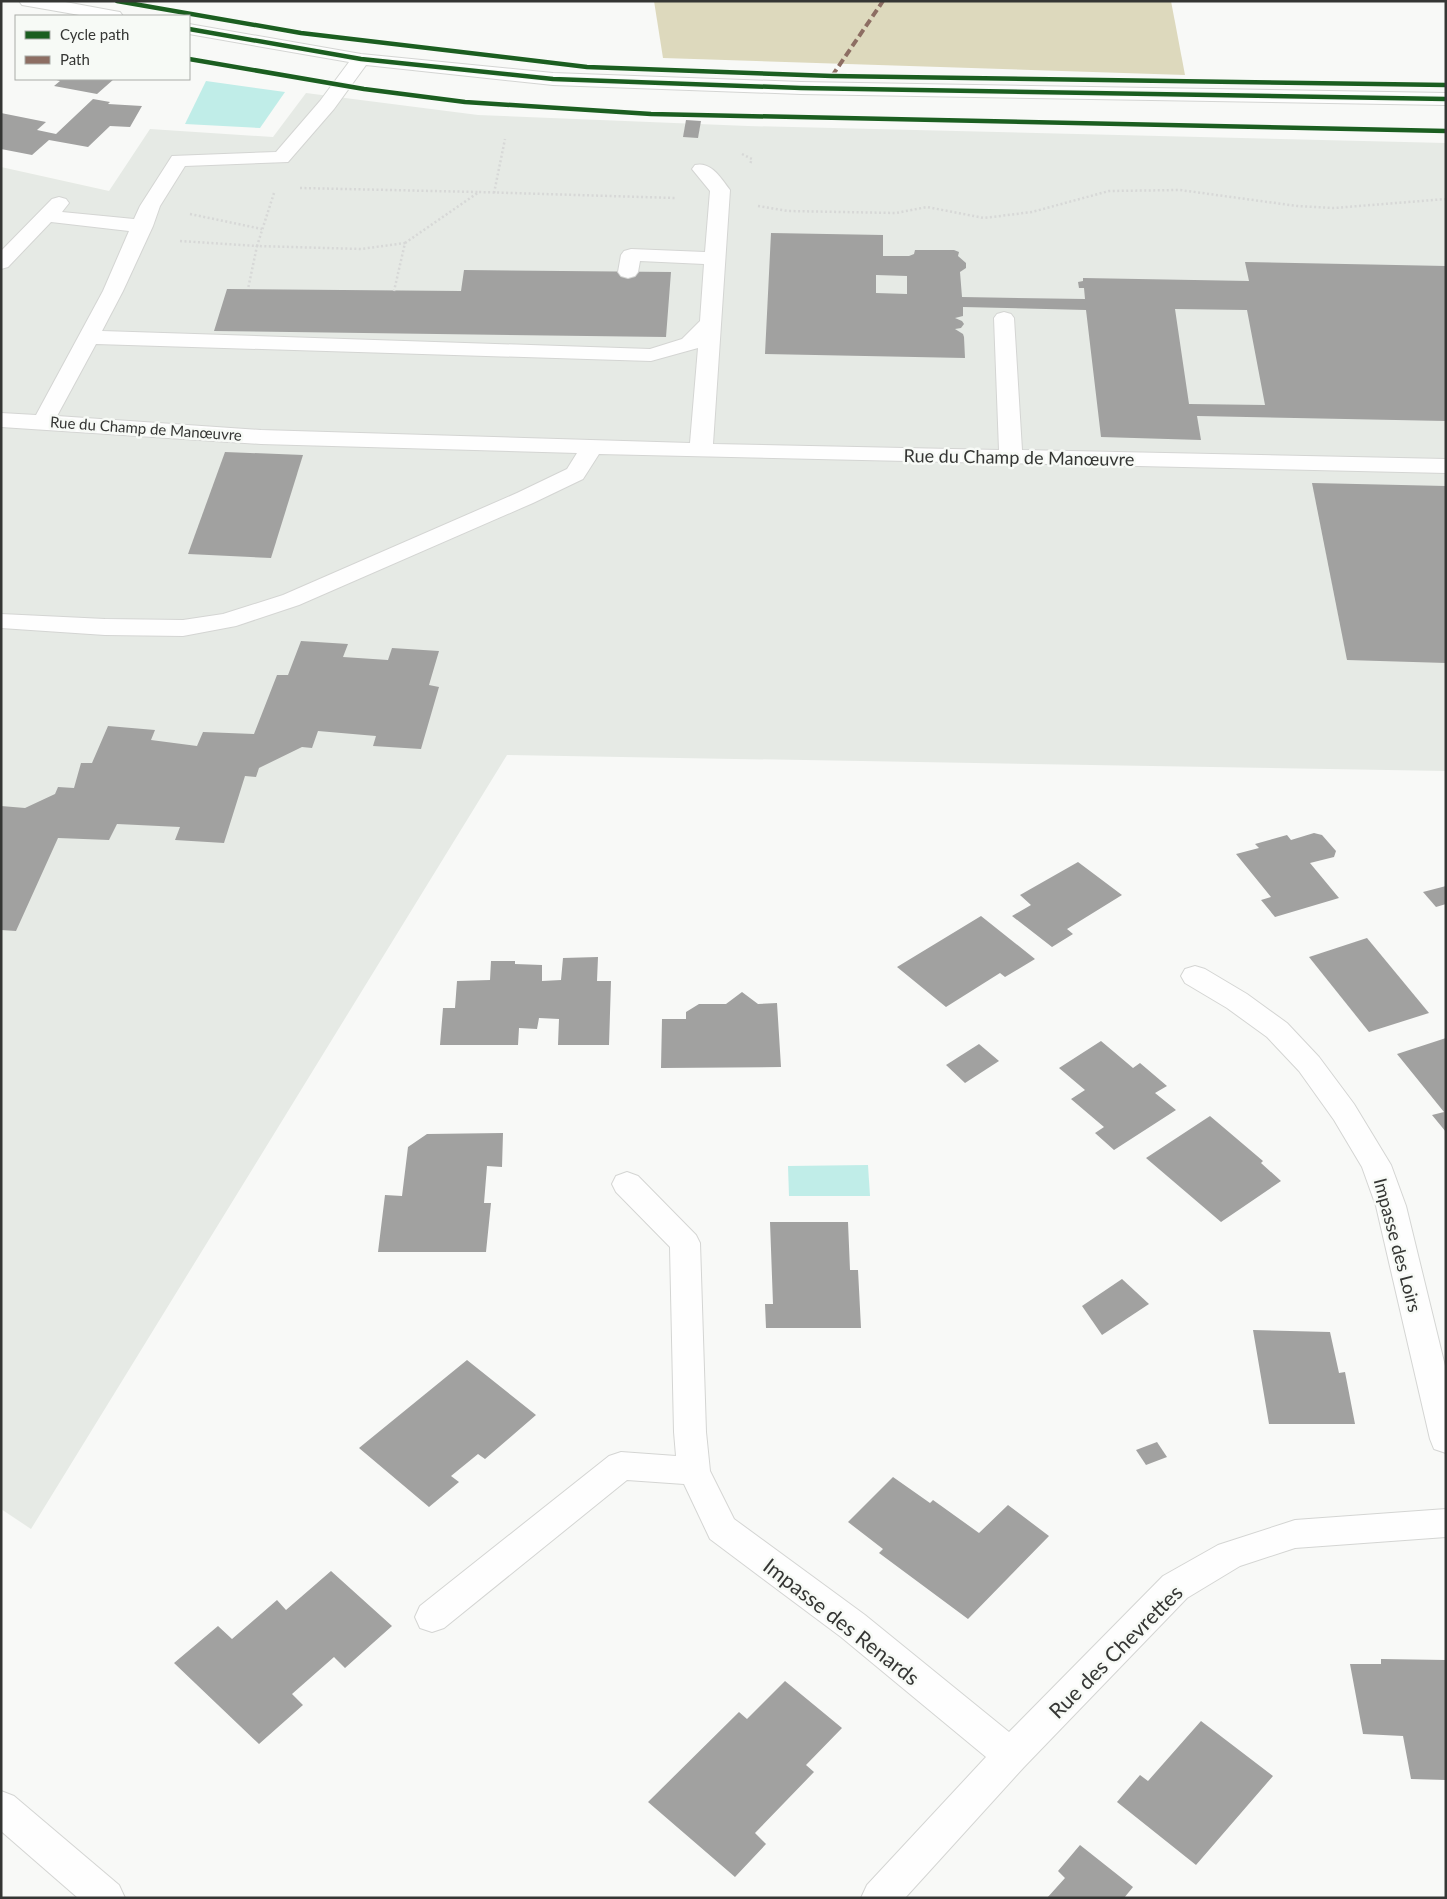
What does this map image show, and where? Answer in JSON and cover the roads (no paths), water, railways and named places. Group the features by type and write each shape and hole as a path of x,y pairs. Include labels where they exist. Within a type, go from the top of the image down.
{"street":[{"path":"28,1 108,15"},
{"path":"190,29 361,59 553,79 801,88 1446,99"},
{"name":"Rue du Champ de Manœuvre","path":"361,59 327,105 281,158 179,160 150,206 113,292 43,422 261,437 701,450 1446,466"},
{"path":"701,450 720,190 702,169"},
{"path":"1,263 53,209 142,226"},
{"path":"628,272 631,255 715,258"},
{"path":"1004,318 1011,457"},
{"path":"88,337 651,355 690,344 711,322"},
{"path":"1,420 43,422"},
{"path":"1,621 105,627 183,628 227,621 291,600 525,498 575,474 592,447"},
{"name":"Impasse des Loirs","path":"1194,976 1236,1001 1269,1024 1296,1050 1309,1064 1344,1112 1376,1165 1391,1206 1446,1438"},
{"name":"Impasse des Renards","path":"627,1184 685,1243 690,1432 694,1471 722,1529 853,1626 1011,1755"},
{"path":"432,1617 621,1466 694,1471"},
{"name":"Rue des Chevrettes","path":"880,1898 1011,1755 1175,1587 1230,1555 1295,1534 1446,1523"},
{"path":"1,1808 106,1898"}],"water":[{"path":"206,81 285,92 260,128 185,124"},
{"path":"868,1165 870,1196 789,1196 788,1166"}]}
